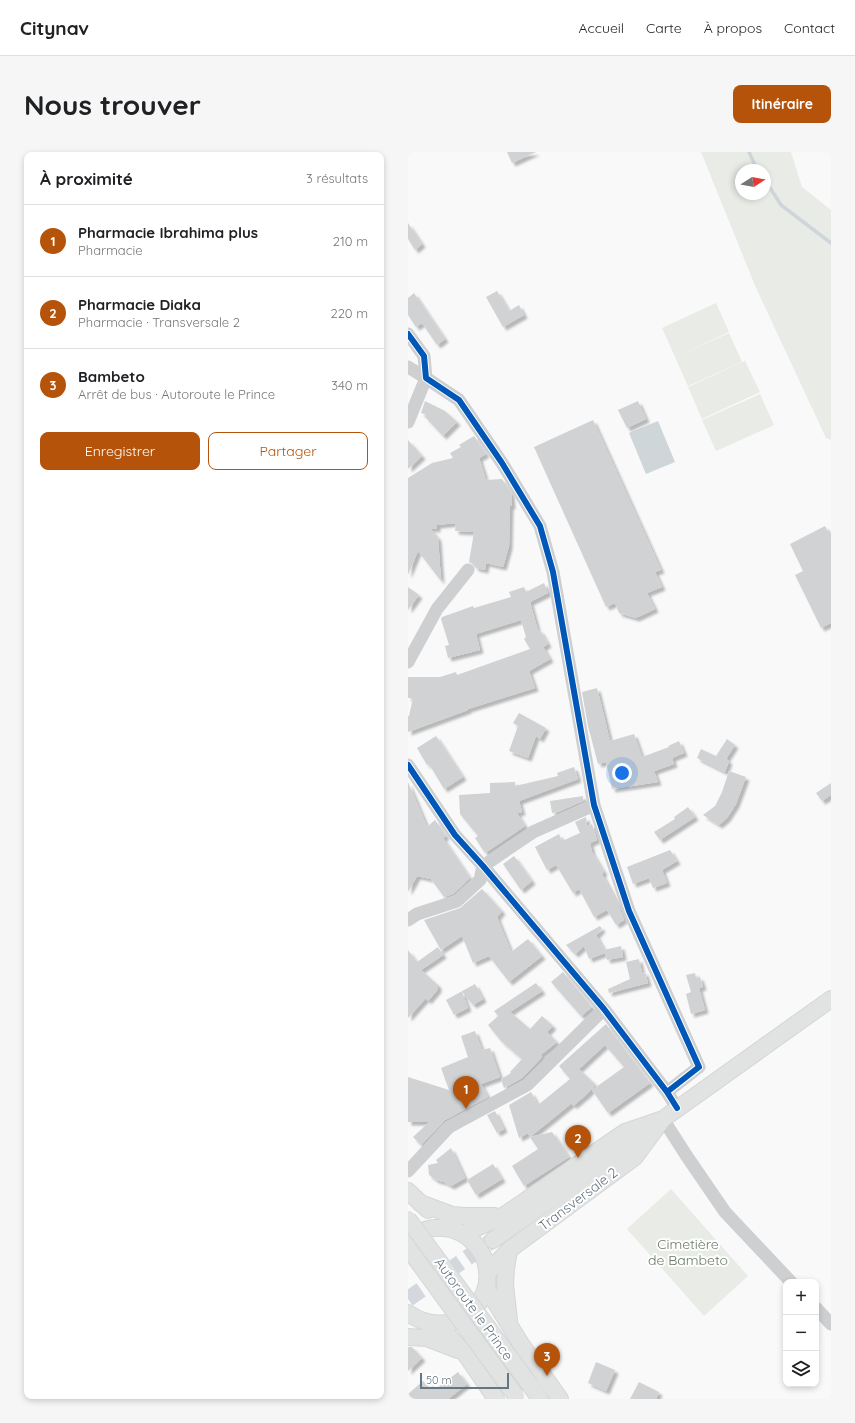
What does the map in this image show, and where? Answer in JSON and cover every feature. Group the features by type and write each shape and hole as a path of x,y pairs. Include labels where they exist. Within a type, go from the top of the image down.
{"main road":[{"name":"Transversale 2","path":"433,1324 454,1322 469,1314 480,1302 487,1280 509,1250 635,1157 663,1119 677,1108 831,999"},
{"name":"Transversale 2","path":"456,1231 503,1216 625,1132 663,1119"},
{"path":"493,1240 663,1119"},
{"path":"408,1191 420,1203 475,1244 484,1257 487,1280 509,1326 560,1399"},
{"path":"420,1203 452,1215 503,1216"},
{"name":"Autoroute le Prince","path":"408,1219 540,1399"},
{"path":"408,1239 417,1233 432,1228 456,1231"},
{"name":"Autoroute le Prince","path":"408,1248 517,1397"},
{"path":"509,1250 505,1285 509,1326"},
{"path":"408,1312 414,1318 433,1324 464,1352 496,1399"},
{"path":"408,1331 433,1324"},
{"path":"408,1337 427,1338 464,1352"}],"street":[{"path":"408,334 424,356 426,378 408,422"},
{"path":"408,367 459,400 502,462 540,526 553,572 594,805 629,911 699,1067 666,1092"},
{"path":"408,662 437,609 468,570"},
{"path":"408,765 456,835 604,1009 677,1108"},
{"path":"408,920 417,914 457,901 480,880 483,866 533,832 594,805"},
{"path":"408,1171 449,1127 527,1085 604,1009"},
{"path":"663,1119 725,1212 788,1279"},
{"path":"819,1311 831,1324"}],"green space":[{"path":"701,152 791,152 802,187 831,210 831,440 826,438 756,288"},
{"path":"716,303 729,332 675,357 662,328"},
{"path":"729,333 742,362 688,386 675,357"},
{"path":"745,361 760,392 702,419 688,387"},
{"path":"760,394 774,425 716,451 702,420"},
{"name":"Cimetière de Bambeto","path":"671,1189 748,1276 704,1316 627,1229"}],"shaded area":[{"path":"658,421 675,462 646,474 629,433"}],"building":[{"path":"507,152 536,152 512,163"},
{"path":"408,223 422,244 415,250 408,239"},
{"path":"497,291 509,311 519,305 524,315 503,327 486,297"},
{"path":"414,293 445,339 437,345 422,323 416,327 408,315 408,298"},
{"path":"425,401 445,411 457,422 443,436 425,417 427,415 421,413"},
{"path":"638,401 646,419 627,428 618,410"},
{"path":"593,420 661,570 655,572 662,587 647,593 655,609 636,618 619,613 615,603 606,607 534,447"},
{"path":"474,436 486,454 479,458 486,480 502,479 511,493 512,506 510,506 509,546 503,567 486,563 485,570 476,568 469,562 474,532 455,531 456,523 437,525 437,529 430,528 438,538 441,581 418,551 408,575 408,478 432,463 453,458 450,453 461,447 459,445"},
{"path":"408,440 422,456 408,469"},
{"path":"825,526 831,538 831,623 821,628 795,575 803,571 790,544"},
{"path":"544,583 548,593 530,602 538,631 540,630 548,644 543,647 550,659 529,671 535,688 468,709 408,732 408,716 413,698 408,698 408,677 440,677 456,672 457,675 530,649 524,639 526,637 521,620 476,634 480,650 448,658 445,646 449,645 441,619 442,617 473,606 474,608 511,597 509,592 524,587 526,592"},
{"path":"408,587 419,595 408,610"},
{"path":"597,688 610,741 634,734 642,757 669,747 668,746 679,741 684,753 672,758 674,764 654,771 658,782 612,789 606,762 598,764 588,726 582,692"},
{"path":"519,713 546,728 540,739 536,736 528,758 509,751 518,726 513,723"},
{"path":"436,736 463,777 444,789 429,764 427,765 417,748"},
{"path":"727,739 735,745 726,759 729,761 725,772 697,758 701,749 716,756"},
{"path":"574,767 578,779 519,801 522,812 517,813 525,826 485,853 475,838 478,836 460,814 459,795 490,793 490,783 515,782 515,786 558,776 557,773"},
{"path":"729,771 746,777 736,804 727,818 719,825 703,815 715,806 722,792"},
{"path":"408,782 427,827 435,820 446,836 443,838 470,878 453,894 444,897 431,879 417,876 408,892"},
{"path":"831,783 831,795 822,801 816,793"},
{"path":"583,796 583,801 558,812 552,813 550,801"},
{"path":"688,807 695,817 660,840 654,832 675,819 674,817"},
{"path":"586,817 587,826 592,824 597,840 590,843 592,852 604,872 602,874 618,904 624,920 616,925 607,910 594,917 579,889 573,893 556,865 547,870 535,847 559,834 562,841 580,833 575,822"},
{"path":"670,850 677,861 662,870 667,883 653,888 649,878 633,884 627,867"},
{"path":"514,856 532,881 521,890 503,864"},
{"path":"482,889 502,911 497,917 511,952 528,939 542,956 509,982 489,956 473,963 462,936 441,950 424,920 460,908"},
{"path":"600,926 602,929 596,935 604,950 621,946 623,957 607,960 605,953 589,959 584,946 575,954 566,945"},
{"path":"438,947 443,955 421,970 438,985 438,989 428,1001 426,998 408,1018 408,950 417,962"},
{"path":"639,959 642,973 645,972 648,983 609,993 608,989 630,979 626,962"},
{"path":"563,972 592,1007 581,1016 551,982"},
{"path":"695,973 696,978 700,977 703,987 699,988 705,1010 691,1014 686,994 691,992 686,975"},
{"path":"536,983 542,991 510,1012 530,1029 542,1016 553,1026 547,1032 557,1042 538,1057 541,1055 542,1057 522,1078 504,1088 501,1079 511,1073 510,1072 522,1059 501,1041 488,1025 498,1016 494,1011"},
{"path":"475,984 483,999 473,1005 462,992 468,1008 454,1015 446,1000"},
{"path":"606,1024 650,1083 608,1113 592,1090 624,1067 605,1045 579,1069 596,1085 573,1106 572,1103 530,1137 528,1133 519,1138 509,1105 531,1092 538,1105 570,1079 559,1066"},
{"path":"475,1031 482,1050 490,1048 500,1077 481,1084 488,1097 445,1120 421,1145 413,1137 429,1122 408,1122 408,1077 449,1090 441,1068 468,1057 461,1036"},
{"path":"495,1111 504,1129 497,1133 487,1115"},
{"path":"552,1132 569,1157 524,1186 512,1166 538,1149 530,1137"},
{"path":"451,1148 465,1178 451,1186 436,1180 429,1175 428,1165 438,1163 436,1160"},
{"path":"493,1164 502,1179 476,1195 467,1180"},
{"path":"408,1347 412,1347 422,1358 408,1371"},
{"path":"596,1362 615,1370 606,1391 588,1383"},
{"path":"458,1372 467,1384 448,1399 408,1399 408,1394 423,1381 430,1389 433,1386 436,1389"},
{"path":"639,1382 659,1392 656,1399 630,1399"}],"waterway":[{"path":"749,152 755,164"},
{"path":"771,189 781,205 831,243"}],"tunnel":[{"path":"408,1299 493,1240"}],"cycle path":[{"path":"408,334 424,356 426,378 459,400 502,463 540,526 553,572 594,805 629,911 699,1067 667,1092"},
{"path":"408,765 455,835 604,1009 667,1092 677,1108"}],"place":[{"name":"Pharmacie Ibrahima plus","path":"466,1109"},
{"name":"Pharmacie Diaka","path":"578,1158"},
{"name":"Bambeto","path":"547,1376"}]}
